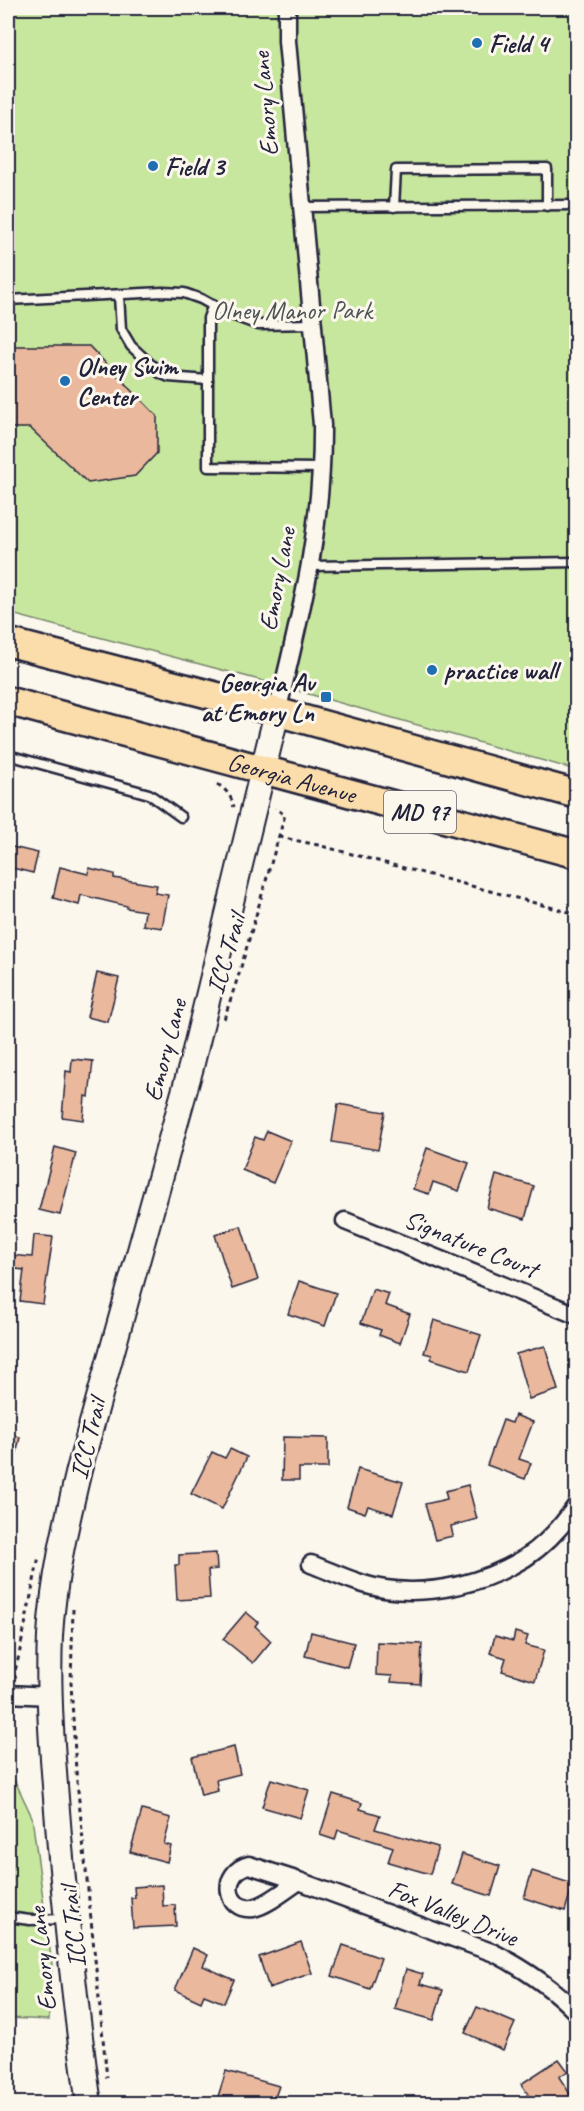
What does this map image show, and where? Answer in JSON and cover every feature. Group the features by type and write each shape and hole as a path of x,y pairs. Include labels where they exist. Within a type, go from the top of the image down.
{"main road":[{"name":"MD 97","path":"8,642 277,712 576,794"},
{"name":"Georgia Avenue","path":"8,701 576,854"}],"street":[{"name":"Emory Lane","path":"89,2103 66,1919 54,1778 50,1636 65,1528 112,1348 191,1067 311,566 323,468 322,425 287,40 287,8"},
{"name":"Signature Court","path":"345,1221 576,1315"},
{"path":"311,1564 354,1581 385,1589 416,1591 470,1582 498,1572 526,1557 564,1523 576,1506"},
{"path":"8,1694 50,1696"},
{"name":"Fox Valley Drive","path":"299,1881 494,1953 513,1962 549,1987 576,2012"}],"lane":[{"path":"394,207 396,170 548,169 547,206"},
{"path":"302,207 576,205"},
{"path":"8,300 163,292 184,293 258,325 314,324"},
{"path":"119,295 121,329 131,346 160,374 169,377 208,380"},
{"path":"213,305 208,318 208,467 323,468"},
{"path":"311,566 576,562"},
{"path":"8,754 149,794 182,817"},
{"path":"8,1917 30,1920 66,1919"}],"path":[{"path":"217,784 224,788 231,799"},
{"name":"ICC Trail","path":"221,1028 285,815 275,808"},
{"path":"279,837 318,845 576,914"},
{"name":"ICC Trail","path":"74,1602 71,1683 76,1771 107,2085"}],"green space":[{"name":"Olney Manor Park","path":"8,8 576,8 576,770 256,679 8,613"},
{"path":"8,1781 15,1781 32,1817 52,1965 49,2020 8,2018"}],"building":[{"name":"Olney Swim Center","path":"8,346 89,346 157,416 157,453 135,476 88,483 30,428 8,428"},
{"path":"8,846 38,853 33,873 8,867"},
{"path":"60,867 88,874 89,868 114,874 114,878 157,885 155,893 168,895 162,928 143,925 145,911 127,908 127,906 81,895 79,905 53,898"},
{"path":"97,973 119,978 108,1022 87,1017"},
{"path":"72,1059 93,1061 89,1097 85,1096 83,1120 62,1117 66,1071 71,1072"},
{"path":"338,1104 385,1112 378,1150 332,1142"},
{"path":"267,1131 291,1141 273,1183 242,1170 255,1137 263,1140"},
{"path":"55,1147 76,1153 60,1215 39,1210"},
{"path":"427,1148 469,1163 459,1191 433,1182 429,1194 413,1189"},
{"path":"496,1175 534,1186 525,1219 487,1208"},
{"path":"241,1226 258,1280 232,1289 215,1235"},
{"path":"34,1235 53,1237 43,1304 20,1301 24,1270 8,1268 9,1255 32,1257"},
{"path":"299,1281 336,1293 325,1326 288,1314"},
{"path":"373,1289 389,1294 385,1305 410,1314 400,1343 379,1335 381,1330 361,1323"},
{"path":"434,1320 481,1335 469,1371 431,1359 432,1355 424,1353"},
{"path":"545,1346 558,1390 529,1399 516,1354"},
{"path":"515,1415 533,1422 519,1459 531,1463 525,1479 487,1465 503,1420 512,1423"},
{"path":"8,1434 20,1437 13,1470 8,1470"},
{"path":"283,1437 328,1438 328,1468 299,1468 299,1480 282,1480"},
{"path":"230,1449 247,1457 222,1509 191,1494 212,1452 225,1458"},
{"path":"358,1469 403,1482 393,1514 368,1506 365,1513 347,1507"},
{"path":"468,1485 477,1519 451,1526 453,1536 435,1540 425,1504 447,1499 445,1491"},
{"path":"216,1553 217,1569 208,1570 210,1598 177,1600 175,1565 179,1565 179,1555"},
{"path":"246,1612 258,1622 255,1626 271,1641 253,1663 223,1639"},
{"path":"311,1632 354,1643 347,1667 305,1656"},
{"path":"515,1632 528,1636 525,1645 544,1650 535,1681 502,1671 506,1658 490,1653 495,1636 513,1641"},
{"path":"377,1642 422,1644 420,1684 391,1682 392,1676 376,1675"},
{"path":"234,1747 240,1774 216,1780 218,1791 201,1795 192,1757"},
{"path":"271,1779 309,1790 300,1818 262,1807"},
{"path":"333,1794 362,1803 360,1809 380,1815 375,1829 438,1847 430,1874 388,1862 393,1847 338,1830 335,1840 320,1835"},
{"path":"142,1810 171,1818 164,1844 171,1846 167,1862 130,1852"},
{"path":"462,1854 500,1866 491,1896 452,1884"},
{"path":"532,1871 573,1884 565,1911 524,1898"},
{"path":"162,1885 163,1906 175,1905 176,1926 133,1928 131,1898 135,1898 134,1887"},
{"path":"301,1942 312,1973 269,1988 259,1957"},
{"path":"343,1945 381,1958 370,1989 332,1976"},
{"path":"193,1948 208,1955 203,1966 234,1980 224,2003 204,1995 201,2002 175,1990"},
{"path":"406,1969 423,1974 420,1984 443,1990 434,2020 395,2009"},
{"path":"477,2007 515,2023 503,2050 465,2033"},
{"path":"559,2059 568,2071 559,2077 576,2103 534,2103 521,2084"},
{"path":"226,2071 279,2086 273,2103 216,2103"}],"place":[{"name":"Field 4","path":"477,43"},
{"name":"Field 3","path":"153,166"},
{"name":"Olney Swim Center","path":"65,381"},
{"name":"practice wall","path":"432,670"},
{"name":"Georgia Av at Emory Ln","path":"326,697"}]}
